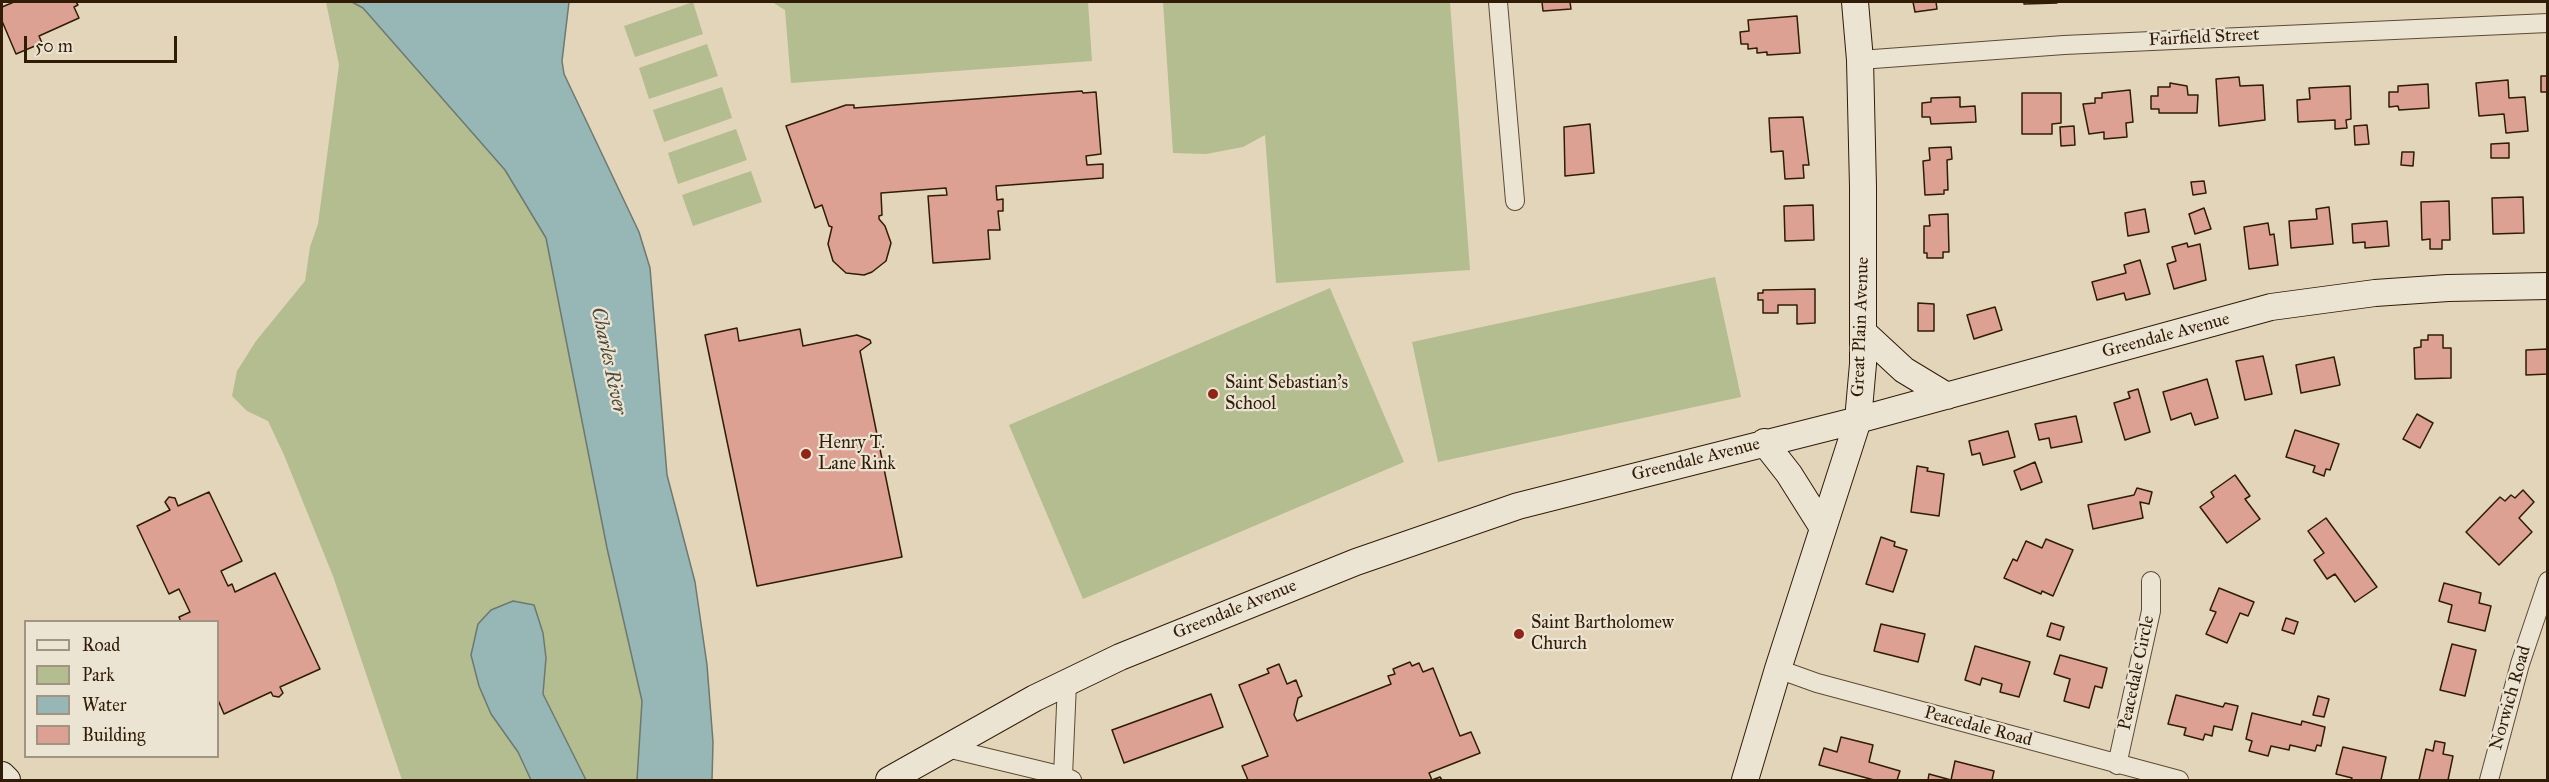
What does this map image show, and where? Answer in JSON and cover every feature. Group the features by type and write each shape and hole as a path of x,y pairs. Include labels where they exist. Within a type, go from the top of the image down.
{"main road":[{"name":"Great Plain Avenue","path":"1745,780 1858,420 1863,332 1860,60 1855,2"},
{"name":"Greendale Avenue","path":"889,780 1067,682 1120,657 1270,594 1518,506 1858,420 2271,307 2375,293 2448,288 2547,286"},
{"path":"1863,332 1904,370 1947,396"},
{"path":"1764,442 1790,474 1823,528"},
{"path":"2,775 7,780"}],"street":[{"path":"1498,2 1515,201"},
{"name":"Fairfield Street","path":"1860,60 2088,44 2547,23"},
{"name":"Peacedale Circle","path":"2117,765 2151,611 2151,581"},
{"name":"Norwich Road","path":"2489,780 2520,664 2547,581"},
{"name":"Peacedale Road","path":"1778,669 1817,683 2179,780"},
{"path":"947,748 1068,778 1067,682"}],"green space":[{"path":"326,2 352,2 363,8 505,170 546,238 607,548 642,701 637,780 586,780 543,694 546,658 491,714 518,752 531,780 402,780 333,576 284,455 268,421 247,411 232,396 237,371 256,341 305,281 310,247 318,224 339,65"},
{"path":"693,2 703,34 635,57 624,26"},
{"path":"772,2 1088,2 1092,61 791,83 785,10"},
{"path":"1163,2 1450,2 1470,270 1276,283 1265,135 1243,147 1206,154 1173,153"},
{"path":"707,44 718,76 649,99 639,68"},
{"path":"722,87 732,118 664,142 653,110"},
{"path":"736,129 747,160 678,184 668,153"},
{"path":"751,171 762,202 693,226 682,195"},
{"path":"1715,277 1741,397 1438,462 1412,342"},
{"path":"1330,288 1404,462 1083,599 1009,425"}],"water":[{"name":"Charles River","path":"352,2 569,2 562,61 564,74 639,232 650,268 667,475 695,582 707,665 713,742 712,780 637,780 642,701 607,548 546,238 505,170 363,8"},
{"path":"513,601 534,605 543,633 546,658 543,694 586,780 531,780 518,752 491,714 479,686 471,655 478,624 491,610"}],"building":[{"path":"14,2 76,2 78,5 74,7 79,18 39,36 42,43 16,54 2,21 2,7"},
{"path":"1542,2 1570,2 1571,9 1543,11"},
{"path":"1913,2 1936,2 1937,9 1915,12"},
{"path":"2024,2 2057,2 2057,3 2024,4"},
{"path":"1797,16 1800,53 1767,55 1767,52 1757,53 1757,48 1748,49 1748,44 1741,44 1740,32 1749,31 1748,20"},
{"path":"2541,76 2548,76 2548,92 2541,92"},
{"path":"2239,77 2240,86 2263,85 2265,120 2219,126 2216,79"},
{"path":"2508,80 2509,98 2525,97 2528,131 2506,133 2504,114 2479,116 2476,83"},
{"path":"2170,83 2187,86 2188,95 2198,95 2197,113 2159,113 2159,109 2151,109 2151,96 2158,96 2158,87 2170,87"},
{"path":"2428,84 2429,108 2399,110 2398,106 2389,107 2389,92 2398,92 2398,86"},
{"path":"2350,86 2351,119 2346,120 2347,128 2335,129 2335,120 2298,122 2297,100 2310,99 2309,88"},
{"path":"2130,90 2133,122 2126,123 2127,137 2104,139 2104,132 2089,134 2083,104 2095,103 2095,98 2102,98 2102,93"},
{"path":"1082,91 1083,93 1096,92 1101,154 1086,156 1087,165 1103,164 1103,178 996,186 997,200 1003,199 1003,211 998,211 1000,230 988,230 990,259 933,263 928,196 947,195 946,188 881,193 882,215 879,219 885,226 891,243 886,261 864,275 846,273 833,261 828,244 832,227 829,226 822,205 815,208 786,126 846,105 854,105 854,108"},
{"path":"2022,93 2061,93 2061,123 2052,124 2052,134 2022,134"},
{"path":"1960,97 1960,107 1975,106 1976,122 1931,124 1930,117 1922,117 1922,103 1931,102 1931,98"},
{"path":"1803,117 1809,165 1803,165 1804,178 1785,179 1783,151 1771,152 1769,118"},
{"path":"1590,124 1594,173 1565,176 1564,127"},
{"path":"2367,125 2369,144 2355,145 2354,126"},
{"path":"2074,126 2075,145 2061,146 2060,127"},
{"path":"2509,143 2509,158 2491,158 2491,144"},
{"path":"1951,147 1952,159 1947,160 1948,190 1944,190 1944,194 1925,195 1923,161 1930,160 1929,148"},
{"path":"2402,152 2414,152 2413,166 2401,165"},
{"path":"2204,181 2206,193 2193,195 2191,182"},
{"path":"2523,197 2524,233 2493,234 2492,198"},
{"path":"2449,201 2450,240 2442,240 2442,249 2430,249 2430,239 2422,240 2421,202"},
{"path":"1813,205 1814,240 1785,241 1784,206"},
{"path":"2329,207 2333,244 2291,248 2289,221 2317,219 2316,209"},
{"path":"2204,208 2211,229 2195,234 2189,214"},
{"path":"2145,209 2149,232 2128,236 2125,213"},
{"path":"1948,214 1949,252 1943,252 1943,258 1927,258 1927,253 1924,253 1924,226 1930,226 1929,215"},
{"path":"2387,221 2389,246 2365,248 2365,242 2353,243 2352,224"},
{"path":"2268,223 2270,235 2274,234 2278,265 2249,269 2244,227"},
{"path":"2187,243 2188,247 2200,244 2206,280 2174,289 2167,264 2176,261 2172,247"},
{"path":"2140,260 2150,294 2126,300 2124,293 2097,300 2092,282 2126,273 2124,265"},
{"path":"1815,289 1815,323 1797,324 1797,305 1778,305 1778,313 1763,313 1763,300 1758,300 1758,293 1763,293 1763,290"},
{"path":"1918,303 1934,304 1934,331 1918,331"},
{"path":"1995,307 2002,330 1974,339 1967,315"},
{"name":"Henry T. Lane Rink","path":"737,328 739,341 800,329 803,346 857,335 870,340 871,343 860,351 902,557 757,586 705,335"},
{"path":"2428,335 2443,335 2443,348 2451,348 2451,378 2415,379 2414,348 2421,347 2421,340 2428,340"},
{"path":"2548,349 2548,374 2526,375 2526,350"},
{"path":"2263,356 2272,394 2245,400 2236,361"},
{"path":"2334,357 2340,385 2301,393 2296,365"},
{"path":"2207,379 2218,418 2195,425 2191,413 2171,420 2163,392"},
{"path":"2138,389 2150,432 2125,440 2114,403 2130,398 2128,392"},
{"path":"2417,414 2433,423 2420,448 2403,439"},
{"path":"2076,416 2082,442 2051,448 2049,438 2039,440 2035,424"},
{"path":"2295,430 2339,444 2330,470 2326,469 2324,476 2313,472 2315,466 2286,457"},
{"path":"2008,431 2015,457 1983,465 1980,453 1972,455 1969,441"},
{"path":"2035,462 2042,482 2021,490 2014,471"},
{"path":"1917,466 1928,468 1927,471 1944,474 1939,516 1911,512"},
{"path":"2235,475 2250,496 2245,499 2260,519 2227,543 2200,507 2214,497 2211,492"},
{"path":"2137,488 2152,492 2149,504 2140,502 2143,518 2093,529 2088,505 2134,495"},
{"path":"2523,490 2534,502 2519,518 2532,532 2499,565 2466,532 2500,497 2505,501 2511,495 2515,498"},
{"path":"209,492 242,561 221,571 228,586 232,584 235,592 275,573 320,669 280,687 283,693 279,697 273,696 271,692 224,714 219,702 219,620 180,620 179,617 190,612 179,589 169,594 137,526 170,510 165,502 169,497 175,498 178,506"},
{"path":"2326,518 2377,587 2355,602 2335,574 2327,579 2314,560 2324,553 2308,531"},
{"path":"1881,537 1895,542 1894,546 1907,550 1893,592 1866,584"},
{"path":"2046,539 2073,550 2053,596 2042,591 2041,594 2004,578 2013,559 2017,561 2026,541 2042,548"},
{"path":"2444,583 2481,593 2479,603 2491,606 2485,631 2448,622 2452,605 2439,601"},
{"path":"2219,588 2254,602 2248,616 2240,613 2227,643 2206,634 2216,612 2210,610"},
{"path":"2286,618 2298,622 2294,634 2282,630"},
{"path":"2051,623 2064,627 2060,640 2047,636"},
{"path":"1881,624 1925,634 1918,662 1874,651"},
{"path":"2452,644 2476,650 2465,696 2440,690"},
{"path":"1975,646 2030,662 2019,697 2000,692 2002,684 1982,678 1980,685 1965,680"},
{"path":"2060,655 2107,668 2102,688 2095,686 2089,708 2064,701 2070,679 2054,674"},
{"path":"1410,662 1412,666 1419,663 1423,672 1433,668 1460,736 1471,732 1480,753 1429,773 1432,780 1248,780 1242,766 1268,756 1239,685 1269,673 1267,669 1279,664 1287,684 1296,680 1302,696 1298,698 1294,715 1297,721 1391,684 1388,676 1395,674 1393,669"},
{"path":"1211,694 1223,727 1124,763 1112,730"},
{"path":"2176,695 2223,707 2225,703 2238,706 2232,730 2214,726 2212,736 2205,734 2203,740 2184,735 2186,728 2168,724"},
{"path":"2318,696 2329,699 2324,717 2313,715"},
{"path":"2252,713 2301,725 2302,721 2325,727 2321,746 2317,745 2315,751 2290,745 2289,750 2271,746 2268,756 2249,751 2252,741 2246,739"},
{"path":"1841,737 1873,745 1869,762 1900,771 1897,780 1874,780 1819,765 1824,748 1837,752"},
{"path":"2435,741 2445,743 2443,754 2453,756 2448,780 2419,780 2426,749 2433,751"},
{"path":"2343,747 2386,757 2381,780 2351,780 2352,778 2336,774"},
{"path":"1955,761 1994,771 1992,780 1951,780"},
{"path":"1929,774 1951,780 1928,780"}],"place":[{"name":"Saint Sebastian's School","path":"1213,394"},
{"name":"Henry T. Lane Rink","path":"806,454"},
{"name":"Saint Bartholomew Church","path":"1519,634"}]}
